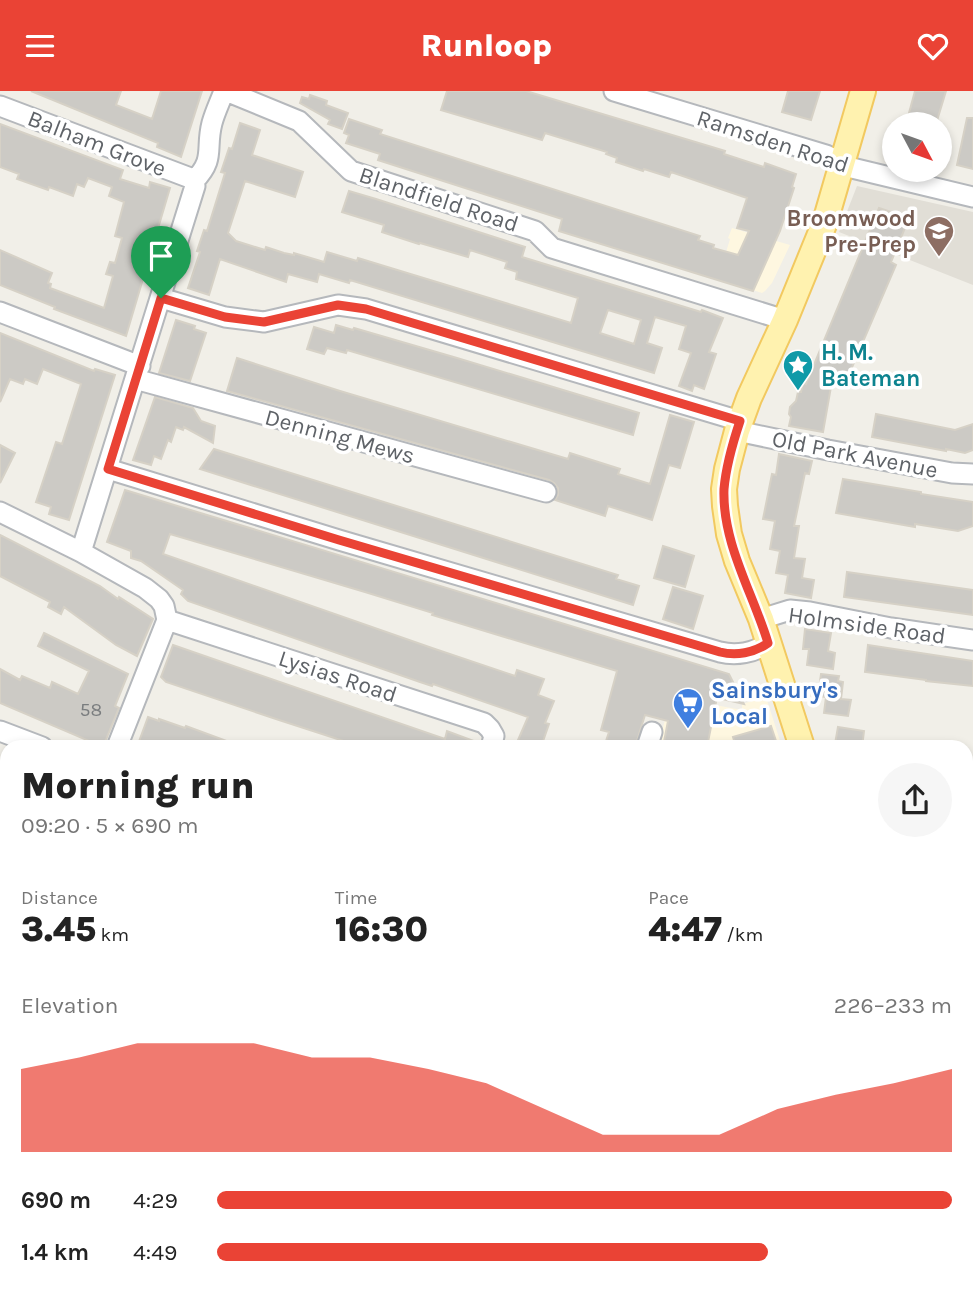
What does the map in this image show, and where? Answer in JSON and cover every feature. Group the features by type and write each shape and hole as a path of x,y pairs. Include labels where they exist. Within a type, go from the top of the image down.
{"main road":[{"path":"800,740 761,619 729,534 725,506 727,469 749,398 785,320 825,222 863,91"}],"street":[{"path":"81,552 161,298 195,186 194,181 208,163 211,124 225,91"},
{"name":"Blandfield Road","path":"225,91 299,121 351,171 535,230 552,248 785,320"},
{"name":"Ramsden Road","path":"614,91 807,149 859,170 973,197"},
{"name":"Balham Grove","path":"0,106 194,181"},
{"name":"Old Park Avenue","path":"161,298 225,317 264,322 338,305 366,309 739,426 828,450 940,471 973,474"},
{"name":"Denning Mews","path":"0,312 137,372 160,387 546,492"},
{"path":"108,469 720,652 743,653 768,643"},
{"path":"0,512 81,552 145,589 164,606 167,620 120,740"},
{"name":"Holmside Road","path":"761,619 790,610 973,640"},
{"name":"Lysias Road","path":"167,620 484,723 494,736 493,740"},
{"path":"0,731 24,740"}],"shaded area":[{"name":"Broomwood Pre-Prep","path":"857,186 973,212 973,285 839,232"},
{"path":"732,228 790,245 772,283 762,293 718,279"},
{"path":"672,697 742,710 742,704 766,697 780,740 659,740"}],"building":[{"path":"31,91 121,91 116,105 152,119 161,91 202,91 181,157 157,147 158,143"},
{"path":"447,91 526,91 725,151 724,154 764,167 765,163 796,174 780,231 753,291 559,231 562,219 378,160 380,154 346,143 349,135 344,133 349,119 382,130 380,134 700,236 698,240 714,245 713,248 738,255 749,231 737,228 747,198 671,172 669,177 644,169 643,171 616,162 617,158 606,154 607,152 545,133 542,140 441,110"},
{"path":"788,91 820,91 811,120 782,112"},
{"path":"915,91 946,91 940,112 909,112"},
{"path":"310,95 327,101 326,105 348,113 342,129 328,124 330,120 300,103 302,97 309,99"},
{"path":"967,118 973,118 973,169 957,165"},
{"path":"240,123 260,130 252,155 303,172 295,197 245,181 228,233 236,241 324,262 327,252 357,261 358,258 571,323 578,298 516,279 517,272 505,268 507,262 470,250 468,257 419,244 382,232 384,225 342,212 349,191 376,199 525,247 522,257 723,318 709,352 716,354 704,389 694,385 692,391 679,386 691,353 679,349 686,326 655,317 647,343 662,348 654,373 350,280 349,283 319,274 317,282 288,274 286,282 220,259 209,295 188,288 200,252 197,251 204,230 207,231 225,173 221,172 229,148 232,149","holes":["608,310 641,320 634,344 600,333"]},
{"path":"0,124 123,170 120,179 149,188 150,182 170,188 126,336 0,285 0,250 52,273 48,283 51,284 50,288 104,308 113,276 106,274 110,262 115,263 122,238 115,236 124,202 109,196 112,187 88,178 84,187 77,184 73,196 17,179 19,174 0,167"},
{"path":"879,208 909,218 891,262 896,265 844,386 832,381 823,432 789,426 790,407 796,401 798,392 801,392 803,383 806,384"},
{"path":"176,320 206,333 190,381 159,373"},
{"path":"336,325 353,330 354,328 639,413 633,435 347,350 346,353 327,348 324,354 307,349 314,327 334,333"},
{"path":"0,333 94,371 95,369 115,375 69,520 49,514 51,507 36,502 56,442 62,444 81,384 43,369 37,384 25,379 23,384 10,379 0,402"},
{"path":"237,358 568,459 570,453 620,469 618,474 650,484 670,415 694,422 680,468 669,465 652,520 608,506 605,516 555,500 558,488 549,480 227,391"},
{"path":"155,397 193,408 201,421 215,426 213,443 184,427 183,430 176,427 161,459 154,456 151,465 133,460"},
{"path":"876,414 955,430 973,424 973,450 965,453 946,451 872,437"},
{"path":"0,445 15,453 0,483"},
{"path":"214,449 618,575 616,579 639,586 633,605 200,469"},
{"path":"779,454 812,461 809,474 805,473 794,526 799,526 794,558 805,559 802,578 814,580 811,598 785,593 788,575 776,573 780,551 770,549 775,521 763,519 772,474 776,475"},
{"path":"843,479 973,502 973,526 958,531 915,524 915,527 836,513"},
{"path":"125,490 729,674 744,704 722,699 719,687 708,740 664,740 668,721 645,715 637,740 606,740 609,732 601,730 617,671 170,534 163,554 515,676 517,670 544,679 538,695 554,701 545,723 549,724 543,740 518,740 528,717 188,601 181,594 183,590 141,561 131,558 131,551 107,542"},
{"path":"0,535 100,586 153,619 137,656 116,645 64,607 61,614 48,607 50,602 0,576"},
{"path":"663,546 694,556 685,587 654,578"},
{"path":"847,572 973,590 973,615 844,597"},
{"path":"673,587 703,596 693,629 663,619"},
{"path":"805,629 831,633 828,651 835,653 833,669 807,665 809,649 803,649"},
{"path":"44,633 128,674 115,706 119,708 106,740 87,740 0,703 0,669 20,680 22,676 50,688 52,682 78,694 89,671 38,646"},
{"path":"173,645 445,739 447,731 471,740 340,740 166,682 161,677"},
{"path":"868,645 973,661 973,686 865,672"},
{"path":"821,674 839,676 838,681 843,682 841,699 851,700 848,716 824,713 826,697 818,696"},
{"path":"148,717 185,728 186,726 224,740 140,740"},
{"path":"771,726 776,740 734,740 733,737"},
{"path":"838,727 864,731 863,740 836,740"}],"place":[{"name":"Broomwood Pre-Prep","path":"939,258"},
{"name":"H. M. Bateman","path":"798,392"},
{"name":"Sainsbury's Local","path":"688,730"}],"route":[{"path":"161,298 225,317 264,322 338,305 366,309 740,421 727,469 725,506 737,561 768,643 743,653 727,654 108,469 161,298"}]}
